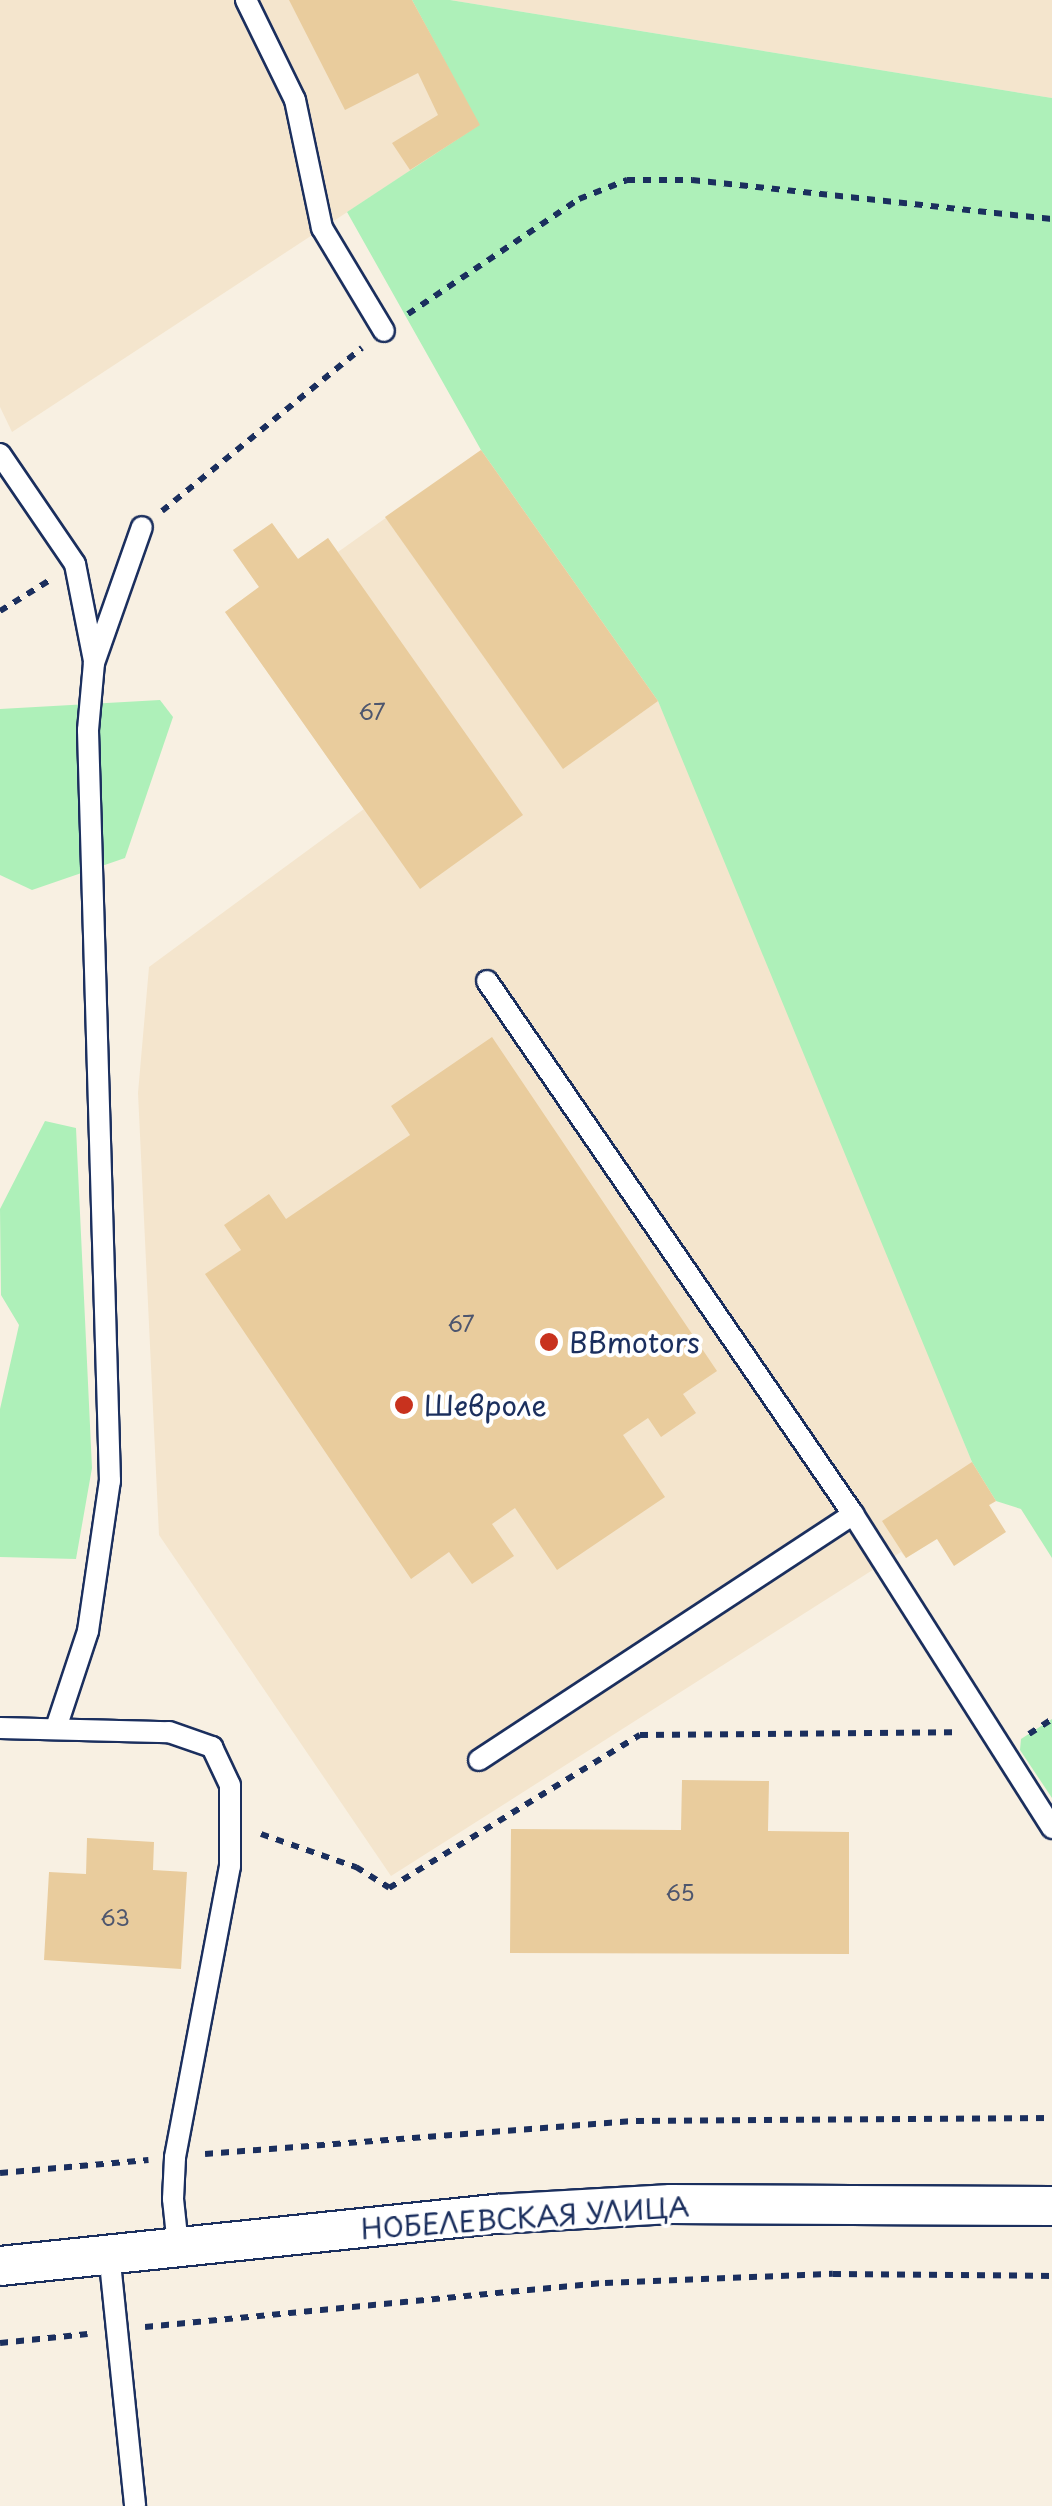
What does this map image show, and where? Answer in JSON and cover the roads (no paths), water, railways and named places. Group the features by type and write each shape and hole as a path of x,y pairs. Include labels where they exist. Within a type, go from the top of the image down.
{"street":[{"name":"НОБЕЛЕВСКАЯ УЛИЦА","path":"0,2266 496,2214 671,2204 1052,2206"}],"lane":[{"path":"246,0 294,100 322,228 384,331"},
{"path":"0,454 75,564 94,663 88,785 110,1482 88,1632 56,1728"},
{"path":"94,663 142,527"},
{"path":"487,981 853,1514 1052,1828"},
{"path":"479,1760 853,1514"},
{"path":"0,1728 170,1732 212,1747 230,1785 230,1866 175,2158 173,2199 178,2246"},
{"path":"109,2253 135,2506"}],"place":[{"name":"BBmotors","path":"549,1342"},
{"name":"Шевроле","path":"404,1405"}]}
